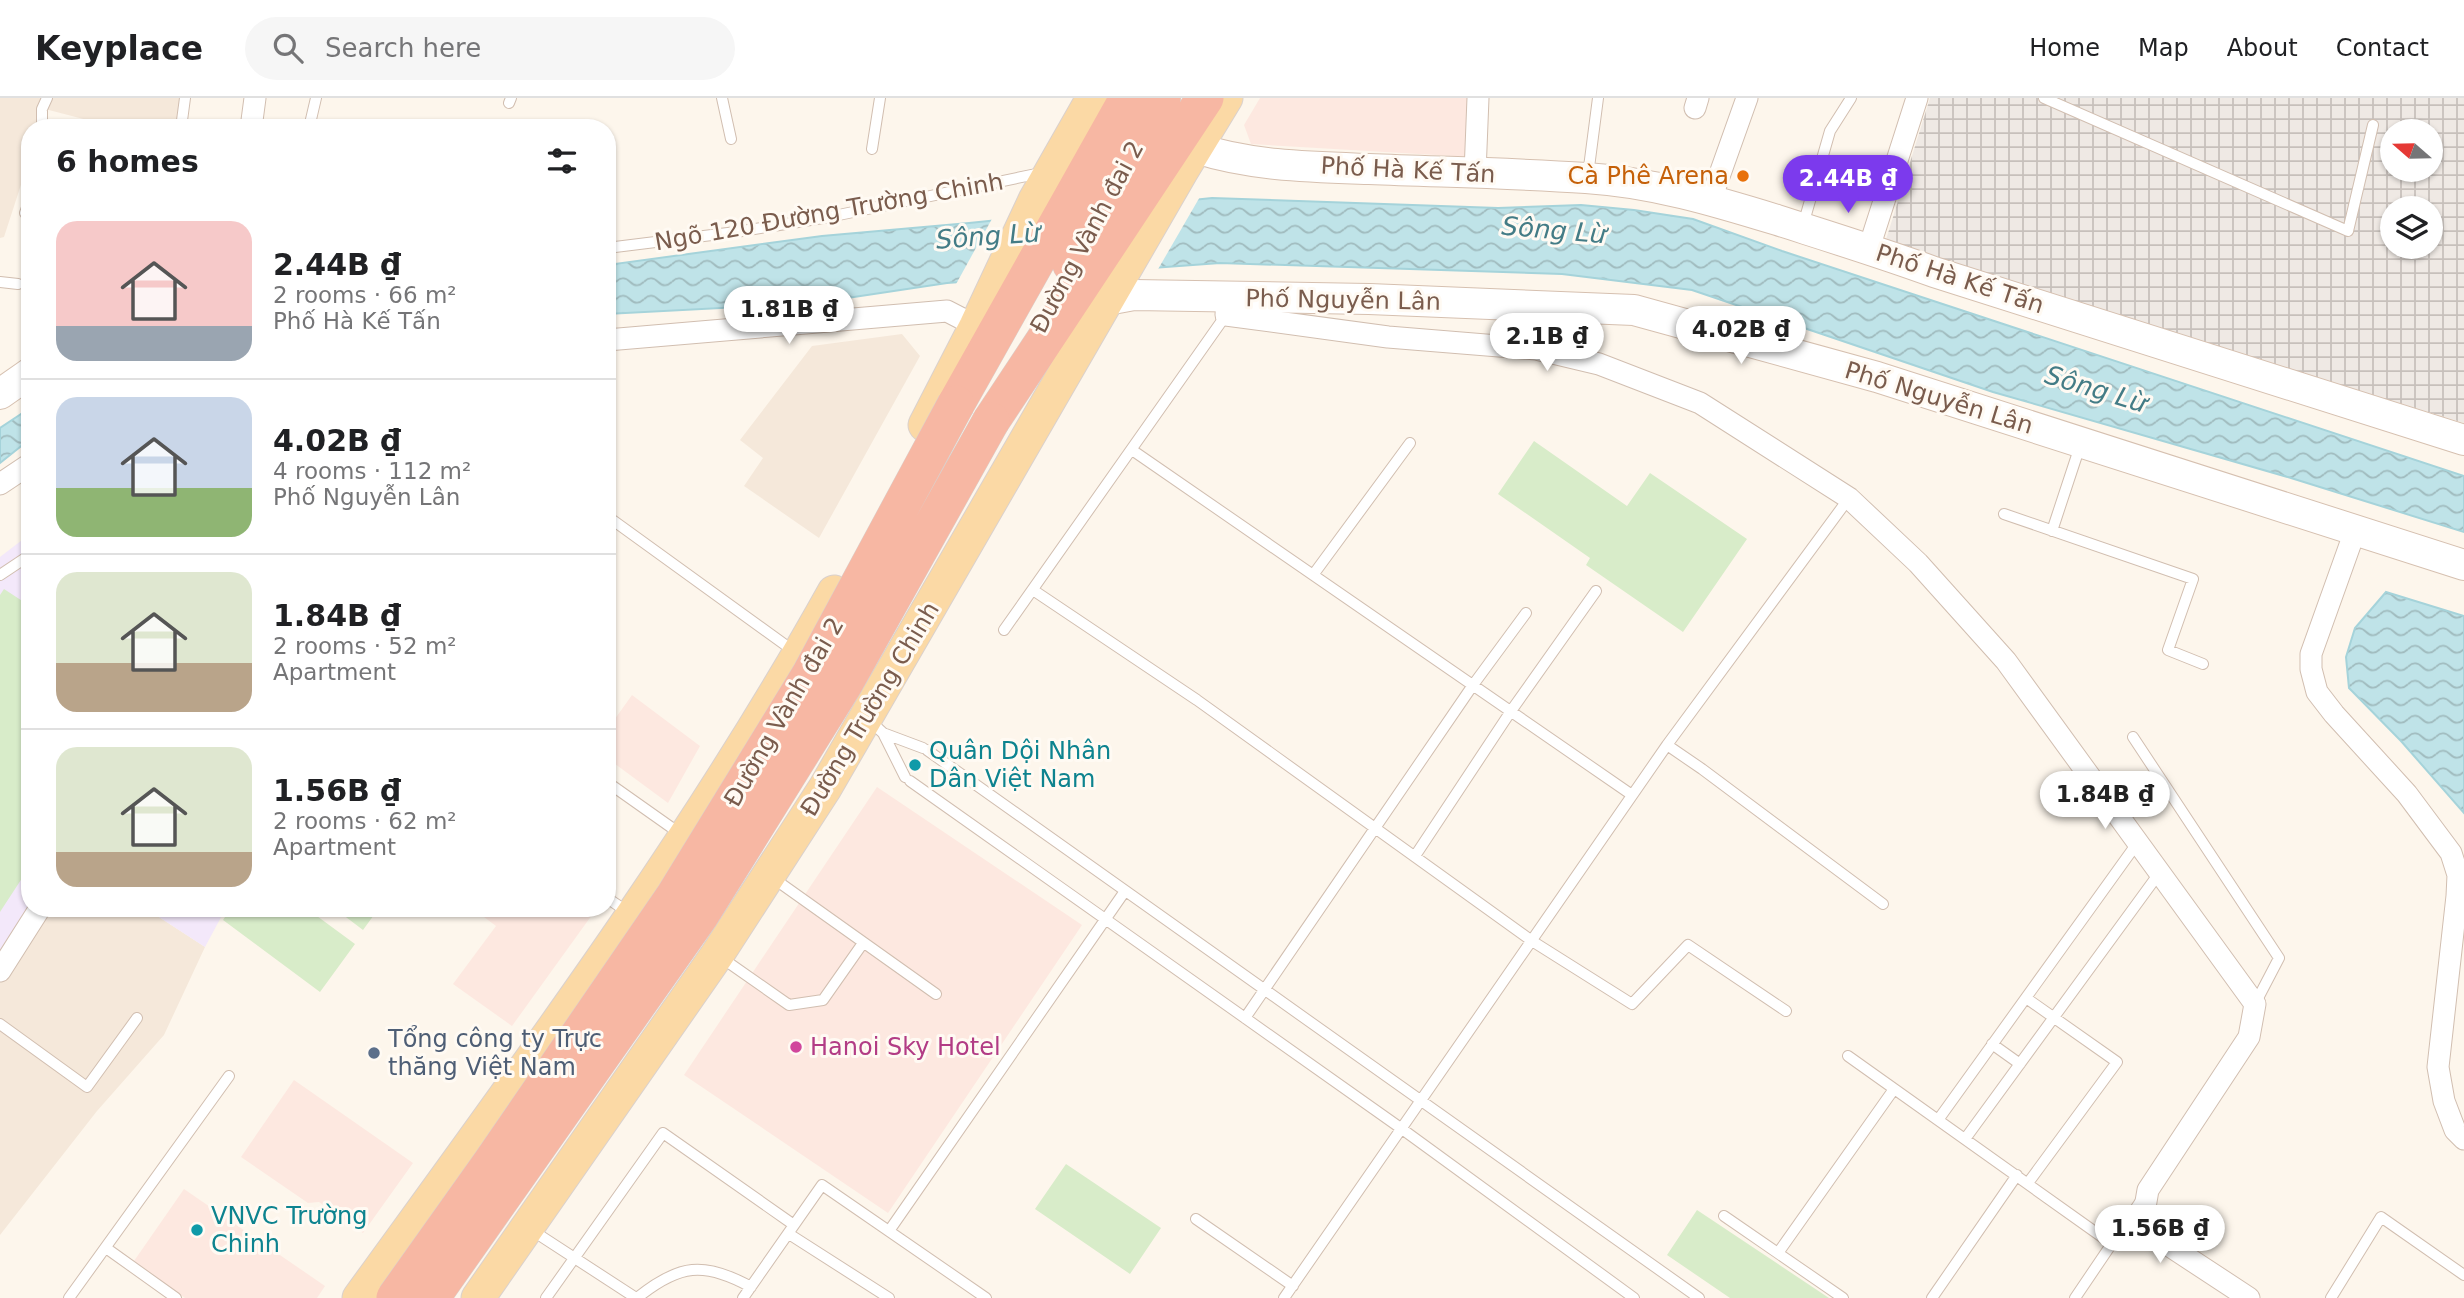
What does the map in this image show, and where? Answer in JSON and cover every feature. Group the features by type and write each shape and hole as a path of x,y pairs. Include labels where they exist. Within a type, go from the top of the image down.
{"highway":[{"path":"956,404 1020,258 1113,98"},
{"name":"Đường Vành đai 2","path":"395,1298 675,895 810,674 956,404 1128,98"},
{"name":"Đường Vành đai 2","path":"431,1298 701,914 844,684 991,421 1080,247 1162,98"},
{"path":"991,421 1205,98"}],"main road":[{"path":"620,907 684,837 799,656 899,477 1043,186 1093,98"},
{"name":"Đường Trường Chinh","path":"478,1298 875,725 1107,300 1226,98"},
{"path":"799,656 875,725"},
{"path":"359,1298 613,917"}],"street":[{"path":"252,119 255,98"},
{"path":"1475,173 1478,98"},
{"path":"1711,199 1746,98"},
{"path":"1868,248 1917,98"},
{"name":"Phố Hà Kế Tấn","path":"1188,160 1214,154 1255,162 1338,168 1588,178 1656,187 1711,199 2464,440"},
{"name":"Phố Nguyễn Lân","path":"1107,300 1133,295 1227,306 1369,299 1634,310 1877,377 2464,565"},
{"path":"1227,306 1388,337 1536,349 1600,364 1700,403 1849,498 1918,563 2006,661 2255,1004 2249,1037 2148,1190 2144,1213 2153,1235 2237,1295"},
{"path":"616,339 947,311 976,326"},
{"path":"0,394 21,379"},
{"path":"0,484 21,470"},
{"path":"2355,531 2311,654 2311,669 2317,692 2407,794 2451,853 2458,875 2457,896 2438,1067 2444,1101 2455,1130 2464,1139"},
{"path":"0,971 34,917"}],"lane":[{"path":"42,119 42,109 47,98"},
{"path":"182,119 185,98"},
{"path":"311,119 316,98"},
{"path":"722,98 731,139"},
{"path":"872,149 880,98"},
{"path":"1588,178 1598,98"},
{"path":"1802,228 1830,131 1851,98"},
{"path":"2044,98 2348,231 2373,125"},
{"path":"2076,110 2082,98"},
{"name":"Ngõ 120 Đường Trường Chinh","path":"616,247 736,232 1043,186"},
{"path":"0,282 18,284"},
{"path":"1004,631 1132,450 1227,306"},
{"path":"1313,575 1410,443"},
{"path":"2052,531 2081,443"},
{"path":"1132,450 1632,795"},
{"path":"1284,1298 1667,745 1849,498"},
{"path":"2004,514 2193,579 2168,650 2203,664"},
{"path":"616,523 799,656"},
{"path":"0,575 21,561"},
{"path":"1032,590 1197,700 1532,941 1632,1004 1688,945 1786,1011"},
{"path":"1415,856 1511,711 1596,591"},
{"path":"1245,1018 1526,612"},
{"path":"875,725 925,749 1699,1298"},
{"path":"875,725 908,779 1402,1129 1634,1298"},
{"path":"2133,737 2279,958 2255,1004"},
{"path":"1667,745 1883,904"},
{"path":"616,788 684,837"},
{"path":"1938,1120 2138,842"},
{"path":"1965,1139 2160,872"},
{"path":"769,875 936,994"},
{"path":"889,1231 1125,891"},
{"path":"717,955 789,1005 824,1000 863,943"},
{"path":"2026,998 2117,1062 2028,1183"},
{"path":"0,1024 87,1087 137,1018"},
{"path":"1992,1045 2020,1064"},
{"path":"1848,1056 2112,1244"},
{"path":"69,1298 229,1076"},
{"path":"1778,1253 1894,1089"},
{"path":"546,1298 663,1133 791,1230 888,1298"},
{"path":"1932,1298 2017,1175"},
{"path":"743,1298 822,1185 986,1298"},
{"path":"2075,1298 2148,1190"},
{"path":"1724,1216 1843,1298"},
{"path":"2331,1298 2381,1217 2464,1275"},
{"path":"1196,1219 1293,1286"},
{"path":"527,1227 636,1298 659,1281 678,1272 703,1269 727,1274 751,1287"},
{"path":"106,1248 176,1298"}],"shaded area":[{"path":"0,98 182,98 178,119 83,119 45,109 42,119 21,119 21,185 4,237 0,238"},
{"path":"1260,98 1474,98 1470,157 1251,144 1244,125"},
{"path":"1930,98 2464,98 2464,423 1884,246"},
{"path":"902,334 920,356 819,538 744,486 763,458 740,440 812,346"},
{"path":"21,541 21,917 25,917 0,959 0,557"},
{"path":"632,695 700,746 668,803 616,765 616,717"},
{"path":"877,787 1082,925 888,1213 684,1075"},
{"path":"40,917 159,917 205,947 164,1035 97,1111 0,1235 0,979"},
{"path":"159,917 221,917 205,947"},
{"path":"484,917 591,917 512,1026 453,984 496,926"},
{"path":"294,1080 413,1163 363,1233 319,1202 308,1203 241,1157"},
{"name":"VNVC Trường Chinh","path":"184,1189 325,1286 317,1298 185,1298 134,1261"}],"green space":[{"path":"1534,441 1627,506 1650,473 1747,539 1683,632 1586,565 1590,558 1498,494"},
{"path":"4,589 21,600 21,880 0,912 0,595"},
{"path":"225,917 318,917 355,944 320,992 223,920"},
{"path":"346,917 372,917 363,930"},
{"path":"1066,1164 1161,1228 1130,1274 1035,1209"},
{"path":"1697,1210 1829,1298 1730,1298 1667,1255"}],"water":[{"name":"Sông Lừ","path":"1212,198 1498,208 1581,205 1693,219 1782,251 2464,476 2464,532 2291,478 1993,392 1692,290 1562,274 1220,263 947,283 814,303 616,314 616,264 822,236"},
{"path":"21,414 21,446 0,463 0,428"},
{"path":"2386,592 2464,616 2464,813 2401,741 2349,688 2346,657 2355,628"}],"pier":[{"path":"1201,195 1157,271 955,286 993,217"}],"place":[{"name":"Cà Phê Arena","path":"1743,176"},
{"name":"Quân Dội Nhân Dân Việt Nam","path":"915,765"},
{"name":"Hanoi Sky Hotel","path":"796,1047"},
{"name":"Tổng công ty Trực thăng Việt Nam","path":"374,1053"},
{"name":"VNVC Trường Chinh","path":"197,1230"}]}
